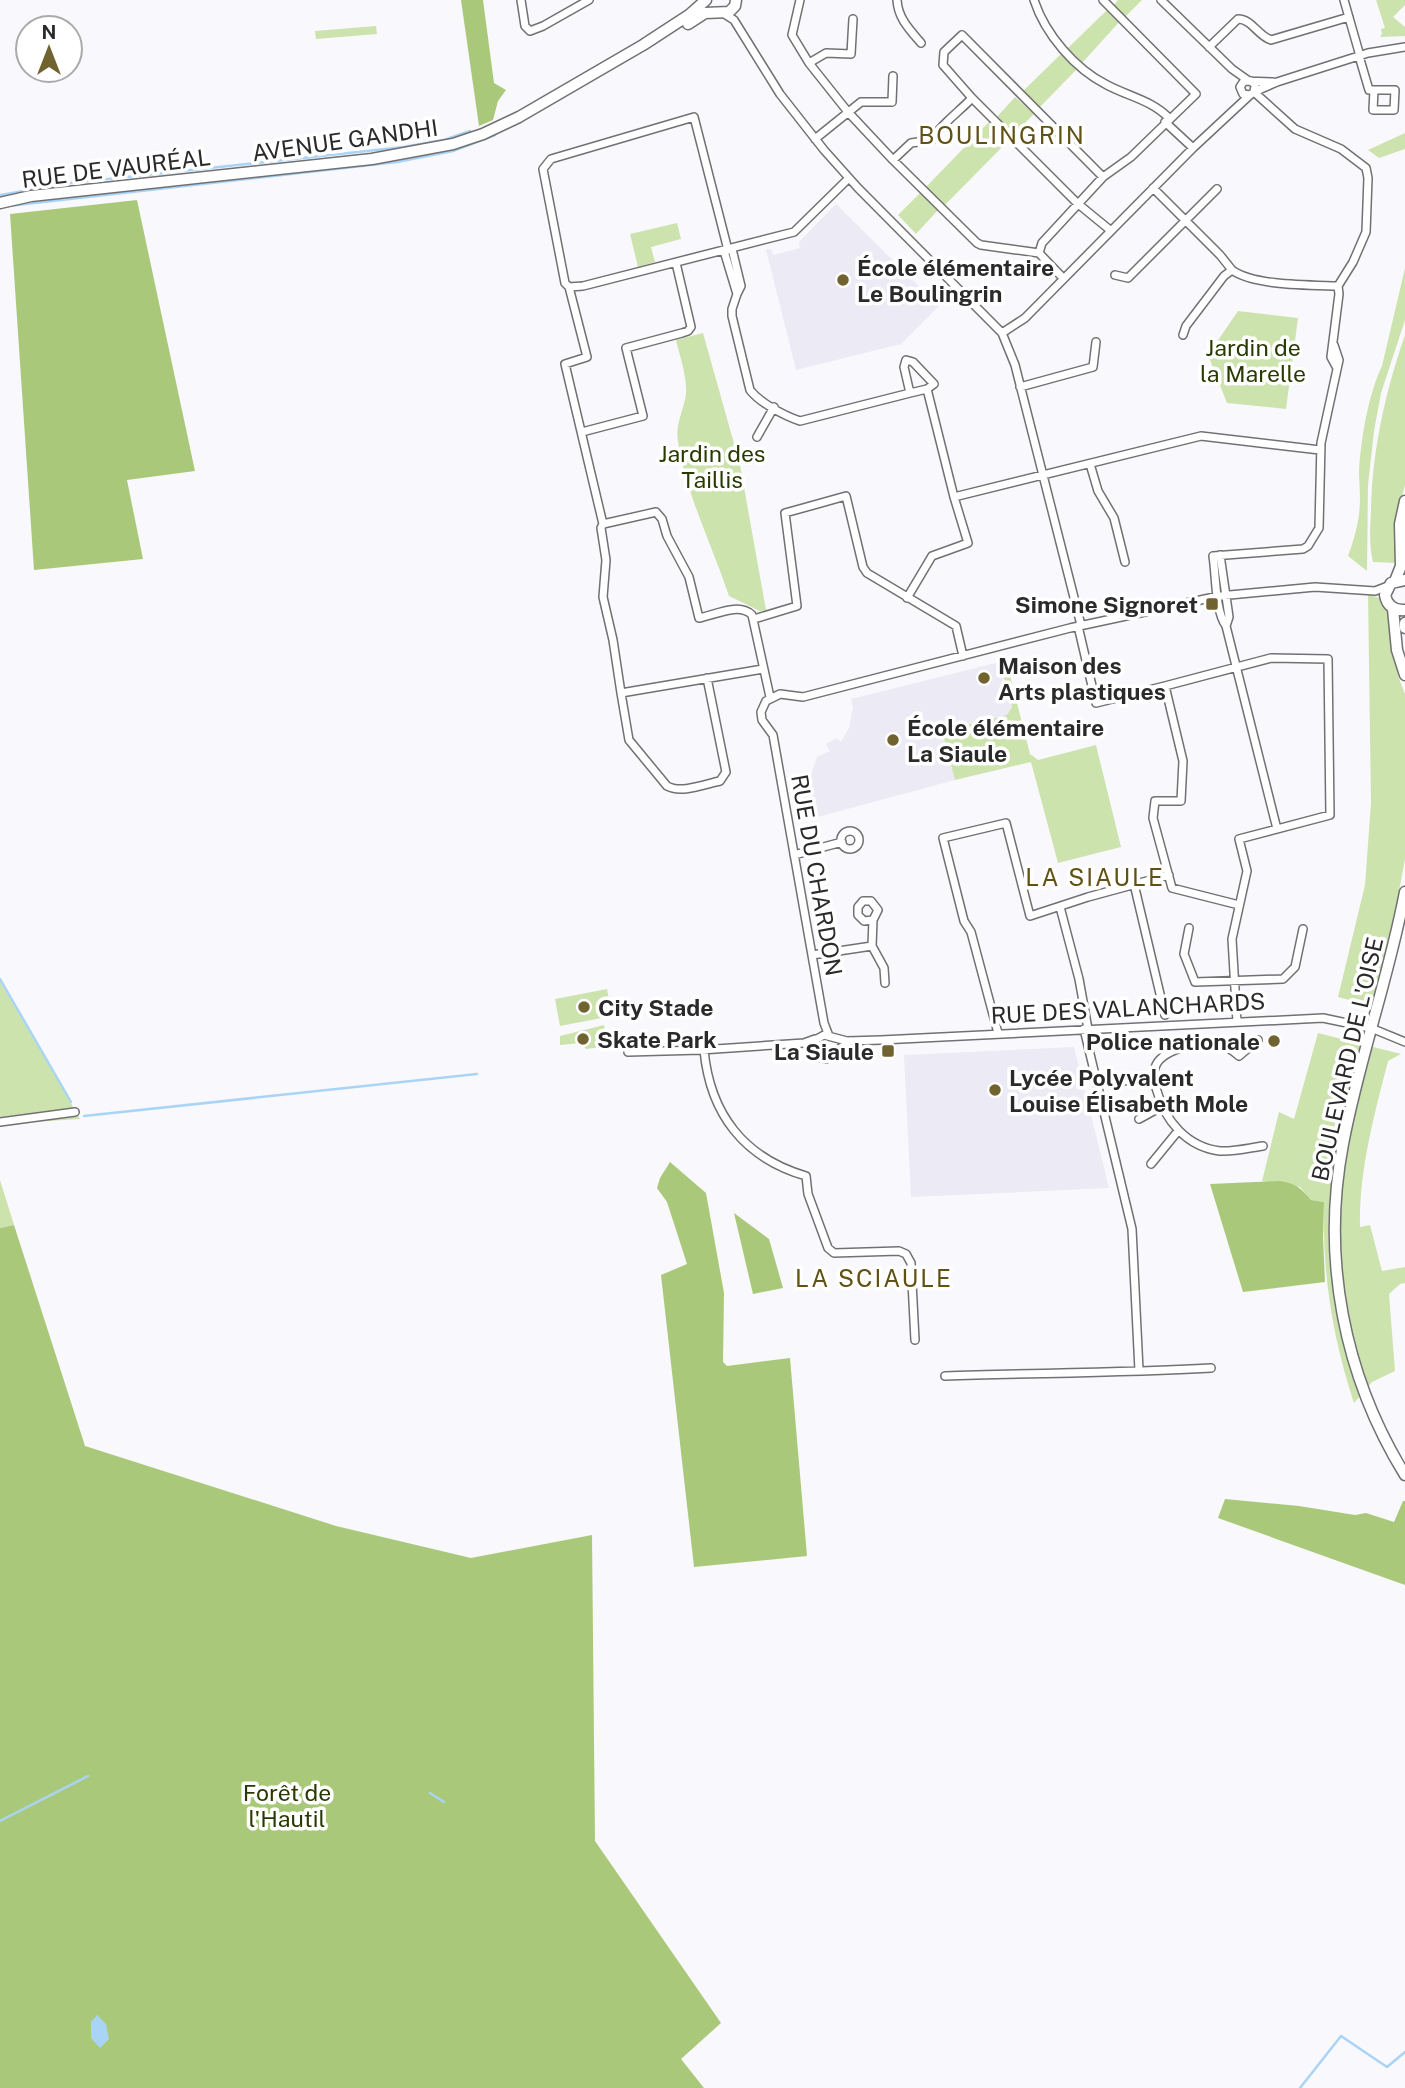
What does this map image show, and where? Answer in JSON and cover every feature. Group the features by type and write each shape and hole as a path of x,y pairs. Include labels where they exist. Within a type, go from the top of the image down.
{"main road":[{"path":"708,0 712,9 722,13"},
{"name":"AVENUE GANDHI","path":"237,174 394,156 464,141 519,117 643,45 708,0"},
{"name":"AVENUE GANDHI","path":"643,45 682,28 703,14 722,13 736,2"},
{"name":"RUE DE VAURÉAL","path":"0,203 32,196 237,174"},
{"path":"1405,501 1400,524 1401,569 1385,598 1393,609 1397,650 1405,675"},
{"path":"1393,609 1405,610"},
{"name":"BOULEVARD DE L'OISE","path":"1405,892 1346,1130 1337,1178 1335,1261 1341,1309 1354,1363 1379,1429 1405,1475"}],"street":[{"path":"521,0 525,26 530,31 589,0"},
{"path":"800,0 792,35 809,63 848,112 892,160 981,246 1039,253 1063,278"},
{"path":"897,0 903,22 921,43"},
{"path":"1034,0 1050,31 1078,65 1108,86 1157,106 1193,148"},
{"path":"1039,253 1042,243 1103,177 1131,157 1196,94 1103,0"},
{"path":"1161,0 1232,69 1250,81 1255,88 1252,94"},
{"path":"1344,0 1369,90 1374,90"},
{"path":"734,20 736,2"},
{"path":"722,13 734,20 780,94 815,139 849,178 994,323 1007,342 1097,703 1271,658 1328,659 1330,816 1239,839 1247,871 1231,939 1237,1022"},
{"path":"1209,47 1238,19 1245,19 1261,35 1271,40 1349,17"},
{"path":"809,63 826,53 852,54 853,19"},
{"path":"1103,177 962,35 944,52 942,61 972,98 1077,204 1110,230"},
{"path":"1002,333 1020,321 1233,108 1252,94 1277,82 1360,56 1405,47"},
{"path":"1232,69 1245,95 1252,94 1295,129 1341,149 1366,168 1368,200 1366,232 1353,262 1338,286 1334,344 1339,357 1320,450 1319,528 1308,546 1303,549 1217,555 1222,596 1221,619 1226,626 1277,829"},
{"path":"815,139 861,102 892,102 893,76"},
{"path":"1233,108 1242,83 1277,82"},
{"path":"892,160 911,143 932,140 938,129 950,122 972,98"},
{"path":"707,678 726,772 720,781 670,789 629,740 613,640 603,597 606,560 601,528 603,524 565,364 587,357 569,286 565,283 543,175 545,164 551,159 695,117 728,250 737,294 732,309 733,316 753,395 800,421 927,389 934,384 913,362 906,360 904,367 910,393"},
{"path":"569,286 578,287 794,232 849,178"},
{"path":"1153,188 1238,274 1259,279 1338,286"},
{"path":"1115,275 1128,278 1217,189"},
{"path":"582,432 643,416 626,348 682,333 691,327 676,263"},
{"path":"1183,335 1186,326 1224,276 1232,270"},
{"path":"994,323 1020,321"},
{"path":"1007,342 1020,321"},
{"path":"1020,387 1093,367 1096,342"},
{"path":"907,598 932,556 968,543 927,389"},
{"path":"757,437 774,407"},
{"path":"954,497 1201,436 1320,450"},
{"path":"1090,464 1098,491 1114,518 1125,562"},
{"path":"754,619 797,606 785,513 846,496 863,567 867,573 956,626 963,656"},
{"path":"603,524 656,512 662,519 667,536 689,577 699,618 737,609 750,612 754,619 770,697 780,694 803,697 1079,626 1222,596 1315,587 1375,591 1396,582"},
{"path":"1375,591 1385,598"},
{"path":"621,693 763,668"},
{"path":"1165,686 1183,761 1181,801 1155,801 1153,818 1172,888 1239,905"},
{"name":"RUE DU CHARDON","path":"770,697 761,712 762,720 773,734 824,1023 831,1037"},
{"path":"998,1034 971,932 964,921 943,838 1006,823 1030,916 1169,875"},
{"path":"794,855 842,842"},
{"path":"1134,884 1165,1015"},
{"path":"1060,907 1079,979 1086,1029 1132,1229 1139,1370"},
{"path":"873,920 872,946 884,968 885,983"},
{"path":"1189,928 1185,954 1195,982 1283,979 1295,967 1303,929"},
{"path":"812,955 872,946"},
{"name":"RUE DES VALANCHARDS","path":"831,1037 850,1041 1323,1018 1371,1028 1405,1042"},
{"name":"RUE DU CHARDON","path":"818,1037 824,1023"},
{"path":"813,1049 818,1037"},
{"path":"628,1052 804,1043 818,1037 831,1037 836,1045 835,1053"},
{"path":"1258,1040 1238,1056 1224,1045 1212,1043 1165,1054 1156,1064 1154,1080 1161,1107 1178,1131 1200,1145 1220,1151 1263,1146"},
{"path":"804,1043 824,1059 831,1057 850,1041"},
{"path":"704,1050 711,1091 738,1136 758,1154 780,1168 806,1176 807,1194 828,1248 834,1253 899,1251 906,1254 911,1263 915,1340"},
{"path":"1114,1082 1154,1080"},
{"path":"1139,1119 1161,1107"},
{"path":"0,1122 75,1112"},
{"path":"1150,1164 1178,1131"},
{"path":"945,1376 1041,1372 1066,1375 1091,1371 1211,1368"}],"shaded area":[{"name":"École élémentaire Le Boulingrin","path":"836,204 939,306 901,344 796,370 766,250 771,249 773,255 800,248 799,242"},
{"name":"École élémentaire La Siaule","path":"1000,662 1012,707 1007,715 942,731 955,780 799,822 798,815 817,757 830,751 826,744 837,738 841,742 849,728 853,708 851,699"},
{"name":"Lycée Polyvalent Louise Élisabeth Mole","path":"1074,1047 1109,1188 911,1197 904,1055"}],"green space":[{"path":"461,0 483,0 494,83 506,90 498,101 493,120 479,126"},
{"path":"1118,0 1142,0 1124,18 1113,6"},
{"path":"1376,0 1405,0 1405,5 1393,17 1405,27 1405,36 1380,37 1381,29 1385,28"},
{"path":"1108,9 1121,20 1082,63 1067,49"},
{"path":"376,26 377,34 316,39 315,31"},
{"path":"1062,53 1078,68 1039,108 1023,91"},
{"path":"1015,97 1034,114 1013,135 996,118"},
{"path":"989,122 1009,140 944,206 926,187"},
{"path":"1405,133 1405,149 1379,158 1368,150"},
{"path":"921,192 939,209 916,234 898,215"},
{"path":"137,200 195,471 127,480 143,559 34,570 10,214"},
{"path":"677,223 681,239 651,247 655,262 638,267 630,234"},
{"path":"1405,268 1405,320 1381,393 1374,431 1368,485 1367,571 1348,556 1359,513 1361,445 1369,404 1382,366"},
{"name":"Jardin de la Marelle","path":"1238,311 1298,318 1286,409 1227,403 1208,355"},
{"name":"Jardin des Taillis","path":"703,333 740,465 766,610 760,611 729,596 693,500 682,461 678,429 686,387 676,340"},
{"path":"1405,335 1405,485 1400,504 1398,563 1373,562 1370,524 1377,444 1391,379"},
{"path":"1368,594 1379,598 1392,617 1398,676 1405,694 1405,859 1372,1006 1338,997 1365,885 1371,803"},
{"path":"1006,660 1030,754 1038,760 1096,745 1121,847 1058,863 1031,762 955,780 942,731 1007,715 1012,707 1000,662"},
{"path":"0,981 80,1119 0,1124"},
{"name":"City Stade","path":"607,989 612,1016 560,1026 555,999"},
{"name":"Skate Park","path":"604,1025 607,1042 602,1047 586,1049 581,1043 560,1045 560,1036"},
{"path":"1318,1033 1401,1054 1388,1061 1368,1143 1360,1206 1360,1227 1370,1225 1382,1271 1405,1267 1405,1283 1389,1294 1395,1371 1372,1382 1354,1403 1330,1304 1324,1202 1311,1200 1300,1187 1262,1181 1279,1112 1294,1119"},
{"path":"670,1162 706,1193 724,1293 723,1362 727,1366 790,1358 807,1556 694,1567 661,1275 687,1264 667,1202 657,1188"},
{"path":"0,1180 14,1225 0,1228"},
{"path":"1280,1181 1297,1187 1311,1200 1324,1202 1325,1282 1243,1292 1210,1184"},
{"path":"734,1213 769,1239 783,1288 753,1294"},
{"name":"Forêt de l'Hautil","path":"14,1225 85,1446 336,1526 471,1558 592,1535 595,1841 721,2023 681,2059 704,2088 0,2088 0,1228"},
{"path":"1225,1499 1355,1515 1366,1513 1394,1522 1405,1501 1405,1585 1218,1518"}],"water":[{"path":"97,2015 106,2024 109,2039 100,2048 91,2038 91,2022"}],"waterway":[{"path":"0,195 71,183 404,147 444,140 470,131"},
{"path":"8,206 397,162 453,151 495,135"},
{"path":"0,979 71,1102"},
{"path":"84,1116 477,1074"},
{"path":"0,1821 88,1776"},
{"path":"430,1793 444,1802"},
{"path":"1300,2088 1341,2036 1387,2067 1405,2052"}],"place":[{"name":"École élémentaire Le Boulingrin","path":"843,280"},
{"name":"Simone Signoret","path":"1212,604"},
{"name":"Maison des Arts plastiques","path":"984,678"},
{"name":"École élémentaire La Siaule","path":"893,740"},
{"name":"City Stade","path":"584,1007"},
{"name":"Skate Park","path":"583,1039"},
{"name":"Police nationale","path":"1274,1041"},
{"name":"La Siaule","path":"888,1051"},
{"name":"Lycée Polyvalent Louise Élisabeth Mole","path":"995,1090"}],"district":[{"name":"BOULINGRIN","path":"1002,135"},
{"name":"LA SIAULE","path":"1095,877"},
{"name":"LA SCIAULE","path":"874,1278"}]}
